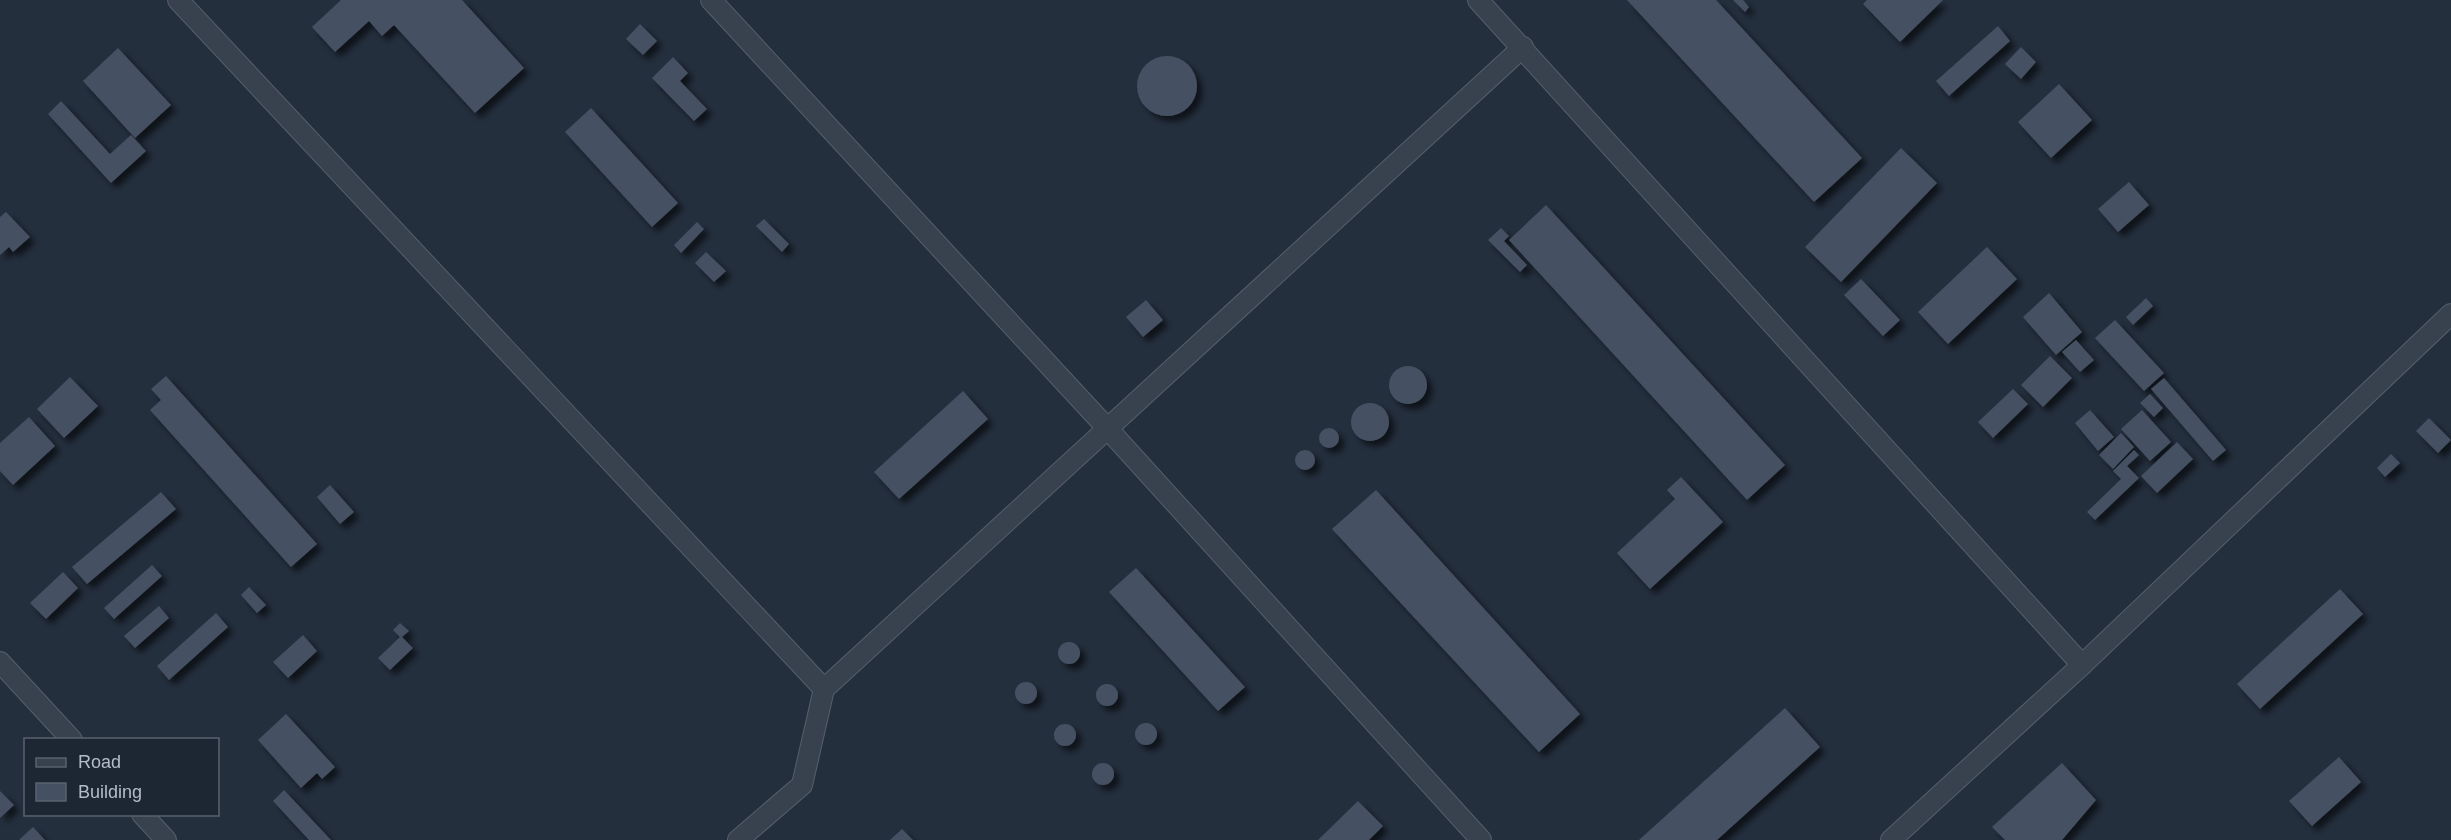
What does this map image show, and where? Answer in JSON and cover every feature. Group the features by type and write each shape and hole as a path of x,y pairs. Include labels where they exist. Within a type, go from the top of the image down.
{"lane":[{"path":"178,0 824,689"},
{"path":"711,0 1107,428 1481,840"},
{"path":"1478,0 2082,665"},
{"path":"738,840 802,785 824,689 1523,47"},
{"path":"1891,840 2082,665 2451,314"},
{"path":"0,662 70,738"},
{"path":"144,816 166,840"}],"building":[{"path":"341,0 462,0 524,68 475,113 394,25 382,36 369,21 335,52 312,27"},
{"path":"1627,0 1716,0 1862,158 1814,202"},
{"path":"1733,0 1743,0 1749,7 1745,12"},
{"path":"1867,0 1943,0 1900,42 1863,4"},
{"path":"640,24 657,41 643,55 626,39"},
{"path":"1998,26 2010,41 1949,96 1936,81"},
{"path":"2021,47 2036,62 2021,79 2005,64"},
{"path":"118,48 171,105 135,138 83,81"},
{"path":"1167,56 1188,65 1197,86 1188,107 1167,116 1146,107 1137,86 1146,65"},
{"path":"673,57 688,73 680,81 707,109 694,121 652,78"},
{"path":"2059,84 2092,120 2051,158 2018,122"},
{"path":"61,101 110,154 131,135 146,151 111,183 48,114"},
{"path":"591,108 678,203 652,227 565,132"},
{"path":"1901,148 1937,183 1841,282 1805,247"},
{"path":"2129,182 2149,205 2118,232 2098,209"},
{"path":"1546,205 1785,465 1747,500 1509,240"},
{"path":"6,212 30,237 13,252 9,247 0,255 0,217"},
{"path":"764,219 789,244 782,252 756,226"},
{"path":"697,222 704,229 681,253 674,245"},
{"path":"1501,228 1509,236 1504,241 1527,265 1520,272 1488,240"},
{"path":"1987,247 2017,279 1948,344 1918,312"},
{"path":"706,252 726,271 714,282 695,263"},
{"path":"1861,279 1900,320 1883,336 1844,295"},
{"path":"2049,293 2082,332 2056,355 2023,317"},
{"path":"2146,298 2153,306 2133,325 2126,317"},
{"path":"1146,300 1163,320 1143,337 1126,317"},
{"path":"2115,320 2164,373 2144,391 2095,338"},
{"path":"2076,340 2094,360 2080,372 2062,352"},
{"path":"2050,356 2072,378 2043,407 2021,385"},
{"path":"1408,366 1421,372 1427,385 1421,398 1408,404 1395,398 1389,385 1395,372"},
{"path":"166,376 317,544 291,567 150,410 161,400 151,389"},
{"path":"70,377 98,406 64,438 37,409"},
{"path":"2164,378 2226,450 2213,461 2151,389"},
{"path":"2013,389 2028,404 1993,438 1978,422"},
{"path":"963,391 988,419 899,499 874,472"},
{"path":"2150,394 2163,408 2154,417 2140,403"},
{"path":"1370,403 1383,409 1389,422 1383,435 1370,441 1357,435 1351,422 1357,409"},
{"path":"2090,410 2114,437 2098,451 2075,423"},
{"path":"2142,410 2171,442 2150,461 2121,429"},
{"path":"29,417 55,446 13,485 0,471 0,443"},
{"path":"2429,418 2451,440 2438,453 2416,431"},
{"path":"1329,428 1336,431 1339,438 1336,445 1329,448 1322,445 1319,438 1322,431"},
{"path":"2121,433 2134,447 2113,469 2099,455"},
{"path":"2177,442 2193,459 2157,493 2141,476"},
{"path":"1305,450 1312,453 1315,460 1312,467 1305,470 1298,467 1295,460 1298,453"},
{"path":"2134,450 2139,455 2127,466 2139,478 2095,520 2087,512 2121,479 2113,471"},
{"path":"2391,454 2400,463 2385,477 2377,468"},
{"path":"1681,477 1723,522 1650,589 1617,553 1675,499 1667,490"},
{"path":"330,485 354,512 340,524 317,497"},
{"path":"1376,490 1580,714 1539,752 1332,529"},
{"path":"161,492 176,509 87,584 72,567"},
{"path":"152,565 162,576 114,619 104,608"},
{"path":"1136,568 1245,687 1218,711 1109,592"},
{"path":"63,572 78,588 46,619 30,603"},
{"path":"249,587 266,605 257,613 241,595"},
{"path":"2340,589 2363,614 2260,709 2237,684"},
{"path":"159,606 169,618 135,648 124,636"},
{"path":"216,613 228,627 169,680 157,666"},
{"path":"400,623 409,631 402,637 413,648 390,670 378,658 400,637 393,630"},
{"path":"303,635 317,651 288,678 273,662"},
{"path":"1069,642 1077,645 1080,653 1077,661 1069,664 1061,661 1058,653 1061,645"},
{"path":"1026,682 1034,685 1037,693 1034,701 1026,704 1018,701 1015,693 1018,685"},
{"path":"1107,684 1115,687 1118,695 1115,703 1107,706 1099,703 1096,695 1099,687"},
{"path":"1785,708 1820,747 1717,840 1639,840"},
{"path":"286,714 335,767 322,779 317,773 301,788 258,740"},
{"path":"1146,723 1154,726 1157,734 1154,742 1146,745 1138,742 1135,734 1138,726"},
{"path":"1065,724 1073,727 1076,735 1073,743 1065,746 1057,743 1054,735 1057,727"},
{"path":"2339,757 2361,782 2312,826 2289,801"},
{"path":"1103,763 1111,766 1114,774 1111,782 1103,785 1095,782 1092,774 1095,766"},
{"path":"2062,763 2096,800 2062,840 2005,840 1992,827"},
{"path":"284,790 331,840 309,840 273,801"},
{"path":"0,791 14,805 0,818"},
{"path":"1358,801 1383,826 1369,840 1318,840"},
{"path":"33,827 45,840 19,840"},
{"path":"902,829 913,840 890,840"}]}
